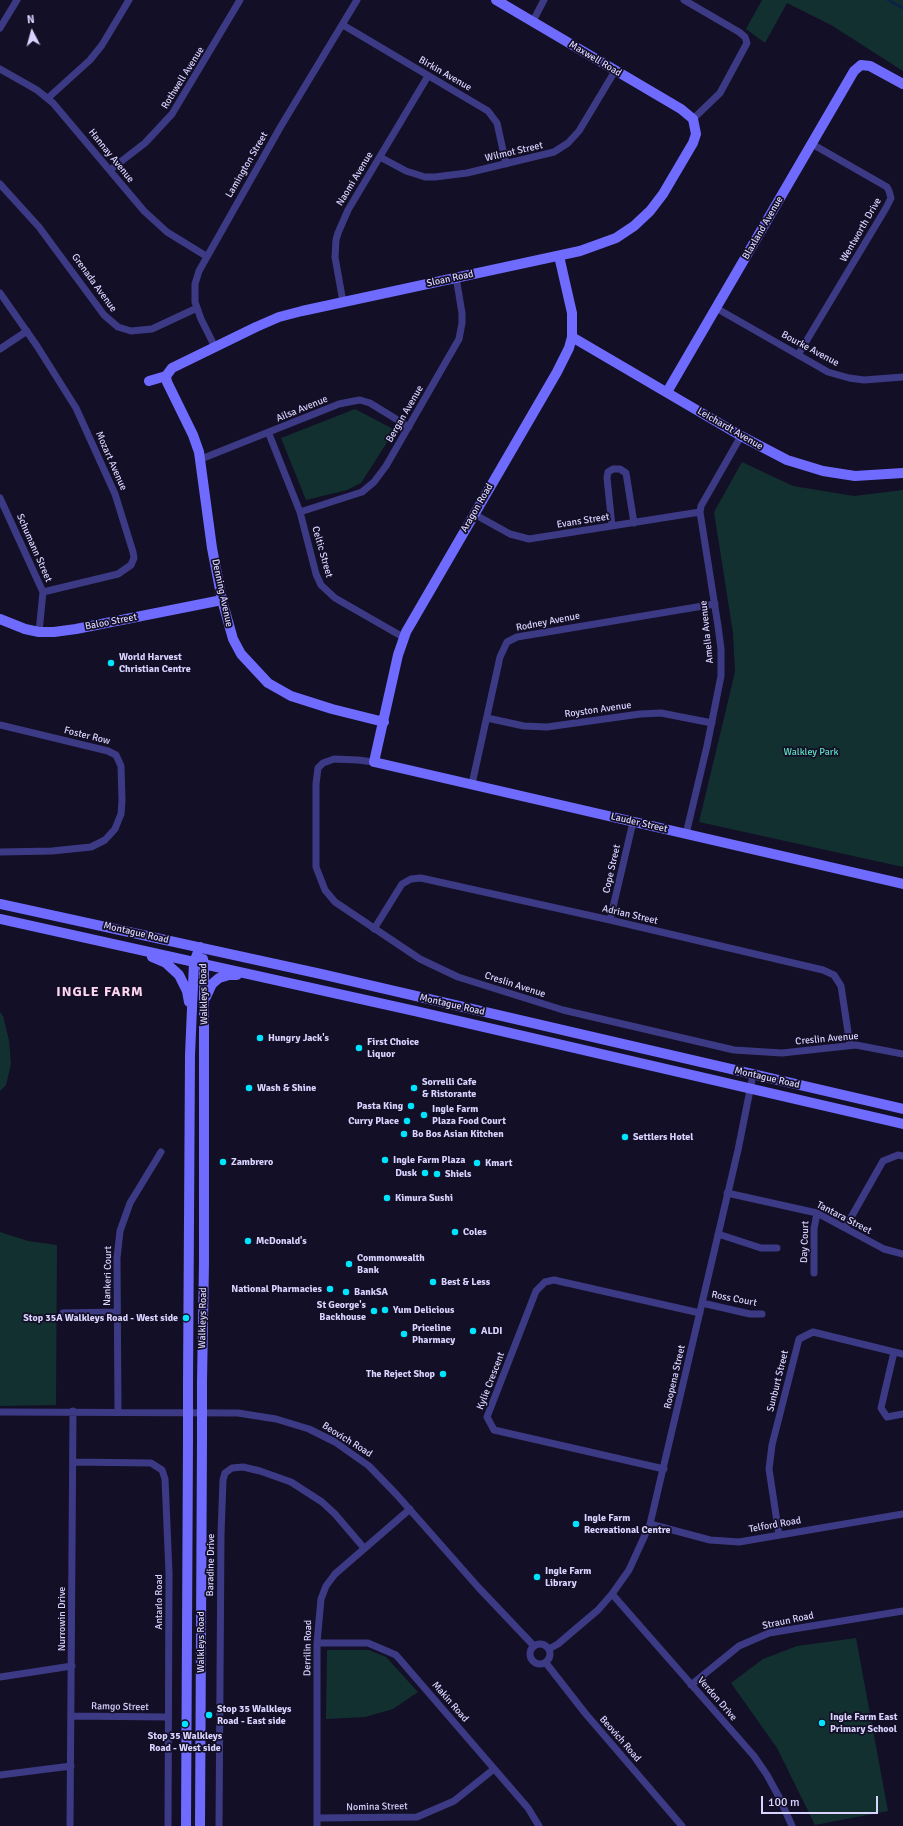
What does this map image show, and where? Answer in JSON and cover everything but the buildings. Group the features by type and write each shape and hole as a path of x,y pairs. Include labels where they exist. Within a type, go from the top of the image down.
{"main road":[{"name":"Maxwell Road","path":"496,0 681,109 693,119"},
{"name":"Blaxland Avenue","path":"667,392 854,71 861,65 870,66 903,84"},
{"name":"Sloan Road","path":"149,381 166,376 172,368 279,317 456,277 560,256 595,247 616,238 637,223 650,211 663,194 693,143 696,134 693,119"},
{"name":"Aragon Road","path":"374,762 403,637 566,355 572,337 572,313 560,256"},
{"name":"Leichardt Avenue","path":"572,337 741,436 787,460 823,471 855,476 903,473"},
{"name":"Denning Avenue","path":"166,376 167,382 193,435 201,459 212,548 222,600 229,627 239,649 250,664 268,682 295,698 384,722"},
{"name":"Baloo Street","path":"0,619 39,632 76,629 222,600"},
{"name":"Lauder Street","path":"374,762 903,884"},
{"name":"Montague Road","path":"0,904 200,947 903,1109"},
{"name":"Montague Road","path":"0,920 199,963 903,1123"},
{"name":"Walkleys Road","path":"186,1826 188,1384 192,1024 200,947"},
{"path":"135,949 166,964 179,975 187,991 192,1024"},
{"name":"Walkleys Road","path":"199,963 204,1000 204,1263 200,1826"},
{"path":"204,1000 212,984 224,976 261,977"}],"street":[{"path":"0,28 17,0"},
{"path":"48,98 90,60 102,45 129,0"},
{"name":"Rothwell Avenue","path":"110,170 145,143 172,114 240,0"},
{"name":"Lamington Street","path":"215,347 197,308 194,284 199,271 206,256 281,126 357,0"},
{"path":"533,21 544,0"},
{"path":"684,0 739,32 745,37 747,43 720,93 693,119"},
{"name":"Birkin Avenue","path":"343,24 482,107 492,115 497,123 506,164"},
{"name":"Hannay Avenue","path":"0,69 48,98 68,119 144,211 160,227 206,256"},
{"name":"Wilmot Street","path":"380,157 406,171 425,177 452,175 546,155 561,149 568,143 584,123 615,71"},
{"name":"Naomi Avenue","path":"343,302 336,264 336,240 341,224 428,76"},
{"name":"Wentworth Drive","path":"798,355 891,198 890,190 887,187 812,144"},
{"name":"Grenada Avenue","path":"0,184 39,227 104,315 118,328 131,331 152,329 197,308"},
{"name":"Bergan Avenue","path":"300,512 356,495 368,488 386,466 459,339 462,323 462,312 456,277"},
{"name":"Mozart Avenue","path":"0,293 60,382 83,422 115,494 134,558 131,565 118,574 43,592"},
{"name":"Bourke Avenue","path":"716,308 828,372 849,378 874,380 903,377"},
{"path":"0,349 27,331"},
{"name":"Ailsa Avenue","path":"201,459 269,434 340,404 360,400 375,406 409,427"},
{"name":"Celtic Street","path":"269,434 300,512 316,574 324,588 345,604 403,637"},
{"path":"700,512 703,502 741,436"},
{"path":"612,526 607,478 608,472 613,469 620,468 626,473 634,523"},
{"name":"Schumann Street","path":"0,498 43,592 39,632"},
{"name":"Evans Street","path":"474,514 510,534 525,538 700,512"},
{"name":"Amelia Avenue","path":"686,834 720,689 722,664 715,604 700,512"},
{"name":"Rodney Avenue","path":"472,784 502,651 507,642 517,637 715,604"},
{"name":"Royston Avenue","path":"487,718 524,726 547,727 634,715 661,713 712,723"},
{"name":"Foster Row","path":"0,725 116,754 121,766 122,801 120,819 115,829 98,845 73,850 0,852"},
{"name":"Creslin Avenue","path":"374,762 341,759 323,763 318,768 316,775 315,817 316,864 322,885 335,902 420,959 458,977 570,1012 746,1052 782,1053 850,1045 866,1046 903,1054"},
{"name":"Cope Street","path":"610,920 633,822"},
{"name":"Adrian Street","path":"374,929 402,884 416,878 610,920 829,972 837,979 841,986 850,1045"},
{"name":"Roopena Street","path":"549,1649 558,1644 593,1614 612,1594 629,1570 650,1524 700,1313 753,1075"},
{"name":"Nankeri Court","path":"118,1412 117,1258 121,1227 130,1203 161,1152"},
{"path":"845,1228 883,1161 898,1155 903,1156"},
{"name":"Tantara Street","path":"727,1193 817,1213 884,1250 903,1254"},
{"name":"Day Court","path":"814,1273 814,1230 817,1213"},
{"path":"718,1234 761,1248 777,1248"},
{"name":"Kylie Crescent","path":"664,1469 494,1430 487,1417 536,1291 545,1282 554,1280 700,1313"},
{"name":"Ross Court","path":"702,1303 750,1314 762,1314"},
{"path":"63,1313 117,1312"},
{"name":"Sunburt Street","path":"779,1535 769,1469 772,1444 799,1339 813,1332 903,1354"},
{"path":"894,1352 881,1408 888,1417 903,1414"},
{"name":"Beovich Road","path":"0,1412 74,1411 238,1413 261,1416 293,1424 331,1440 369,1466 410,1509 478,1587 534,1646"},
{"name":"Nurrowin Drive","path":"70,1826 74,1411"},
{"name":"Antarlo Road","path":"73,1462 151,1463 159,1467 164,1474 169,1549 167,1718 168,1826"},
{"name":"Baradine Drive","path":"219,1826 221,1534 223,1480 226,1473 232,1468 243,1467 260,1470 291,1482 326,1506 364,1548"},
{"name":"Derrilin Road","path":"317,1826 317,1643 319,1607 326,1586 335,1574 410,1509"},
{"name":"Telford Road","path":"650,1524 710,1540 739,1542 903,1514"},
{"name":"Verdon Drive","path":"612,1594 761,1766 779,1797 792,1826"},
{"name":"Straun Road","path":"691,1685 739,1646 769,1633 903,1611"},
{"name":"Makin Road","path":"317,1643 368,1643 396,1655 528,1808 539,1826"},
{"path":"542,1644 549,1649 550,1656 546,1663 537,1664 531,1659 530,1651 534,1646 542,1644"},
{"name":"Beovich Road","path":"546,1663 581,1708 682,1826"},
{"path":"0,1677 72,1666"},
{"name":"Ramgo Street","path":"72,1716 167,1718"},
{"path":"0,1775 71,1766"},
{"name":"Nomina Street","path":"317,1818 417,1817 454,1801 494,1769"}],"green space":[{"path":"762,0 903,0 903,71 831,25 787,3 765,43 746,29"},
{"path":"355,409 395,430 361,483 347,490 306,500 281,438"},
{"name":"Walkley Park","path":"742,462 793,486 854,496 903,490 903,867 699,822 735,672 733,633 714,512"},
{"path":"0,1012 3,1016 9,1040 11,1064 6,1085 0,1091"},
{"path":"0,1232 28,1241 57,1245 56,1405 0,1406"},
{"name":"Ingle Farm East Primary School","path":"856,1638 888,1811 815,1825 777,1748 731,1683 763,1659 797,1646"},
{"path":"327,1650 369,1650 386,1657 418,1692 393,1709 365,1717 326,1719"}],"waterway":[{"path":"888,0 903,8"}],"place":[{"name":"World Harvest Christian Centre","path":"111,663"},
{"name":"Hungry Jack's","path":"260,1038"},
{"name":"First Choice Liquor","path":"359,1048"},
{"name":"Wash & Shine","path":"249,1088"},
{"name":"Sorrelli Cafe & Ristorante","path":"414,1088"},
{"name":"Pasta King","path":"411,1106"},
{"name":"Ingle Farm Plaza Food Court","path":"424,1115"},
{"name":"Curry Place","path":"407,1121"},
{"name":"Bo Bos Asian Kitchen","path":"404,1134"},
{"name":"Settlers Hotel","path":"625,1137"},
{"name":"Ingle Farm Plaza","path":"385,1160"},
{"name":"Zambrero","path":"223,1162"},
{"name":"Kmart","path":"477,1163"},
{"name":"Dusk","path":"425,1173"},
{"name":"Shiels","path":"437,1174"},
{"name":"Kimura Sushi","path":"387,1198"},
{"name":"Coles","path":"455,1232"},
{"name":"McDonald's","path":"248,1241"},
{"name":"Commonwealth Bank","path":"349,1264"},
{"name":"Best & Less","path":"433,1282"},
{"name":"National Pharmacies","path":"330,1289"},
{"name":"BankSA","path":"346,1292"},
{"name":"Yum Delicious","path":"385,1310"},
{"name":"St George's Backhouse","path":"374,1311"},
{"name":"Stop 35A Walkleys Road - West side","path":"186,1318"},
{"name":"ALDI","path":"473,1331"},
{"name":"Priceline Pharmacy","path":"404,1334"},
{"name":"The Reject Shop","path":"443,1374"},
{"name":"Ingle Farm Recreational Centre","path":"576,1524"},
{"name":"Ingle Farm Library","path":"537,1577"},
{"name":"Stop 35 Walkleys Road - East side","path":"209,1715"},
{"name":"Ingle Farm East Primary School","path":"822,1723"},
{"name":"Stop 35 Walkleys Road - West side","path":"185,1724"}],"district":[{"name":"INGLE FARM","path":"100,992"}]}
